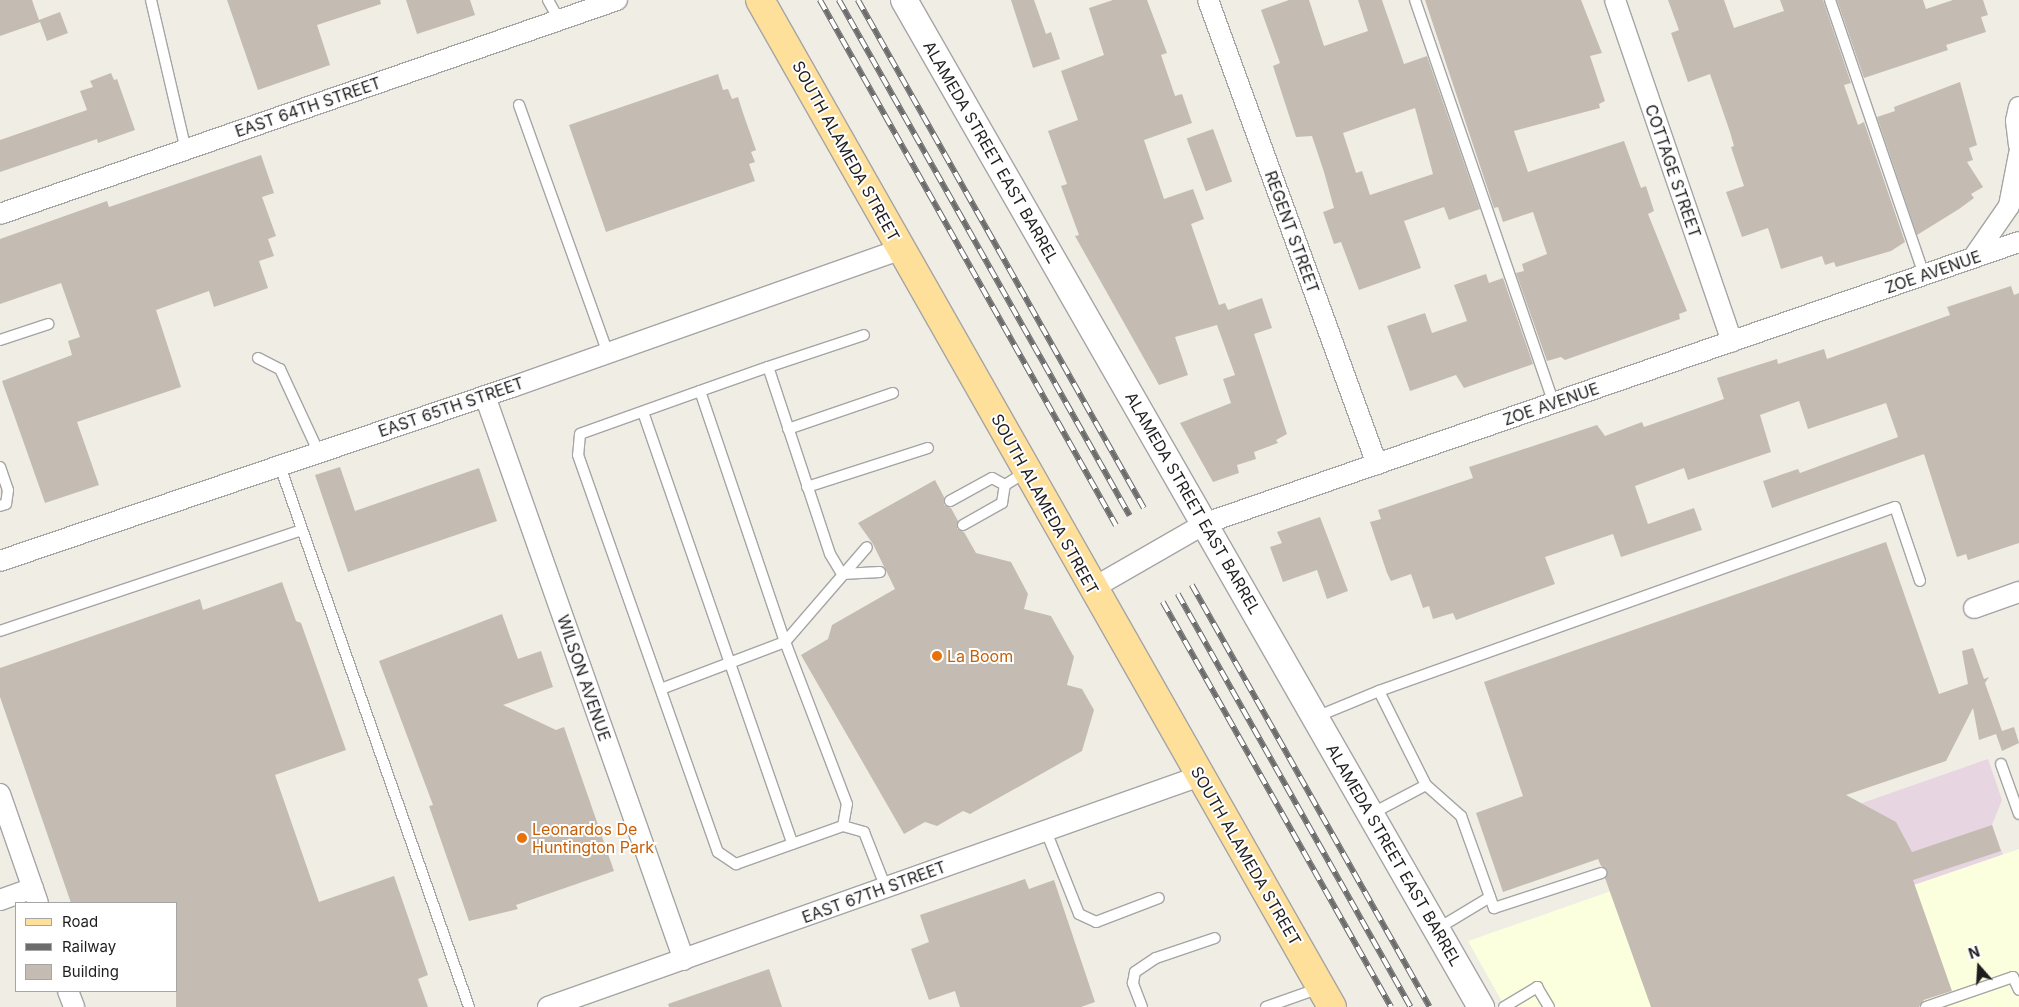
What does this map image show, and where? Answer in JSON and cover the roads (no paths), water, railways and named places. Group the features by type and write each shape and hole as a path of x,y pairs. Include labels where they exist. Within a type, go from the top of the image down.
{"main road":[{"name":"SOUTH ALAMEDA STREET","path":"760,0 901,249 1016,479 1092,588 1326,997"}],"street":[{"name":"EAST 64TH STREET","path":"0,214 617,0"},
{"name":"ALAMEDA STREET EAST BARREL","path":"904,0 1206,523 1481,1007"},
{"name":"REGENT STREET","path":"1208,0 1377,464"},
{"name":"COTTAGE STREET","path":"1615,0 1732,341"},
{"path":"2019,107 2016,122 2019,146"},
{"path":"1973,258 2009,206 2019,154"},
{"name":"ZOE AVENUE","path":"1092,588 1206,523 2019,242"},
{"name":"EAST 65TH STREET","path":"0,560 485,396 901,249"},
{"name":"WILSON AVENUE","path":"485,396 684,960"},
{"path":"1974,608 2019,592"},
{"name":"EAST 67TH STREET","path":"548,1007 1200,776"},
{"path":"0,794 36,896 0,900"},
{"path":"68,992 74,1007"}],"lane":[{"path":"151,0 186,150"},
{"path":"548,0 559,20"},
{"path":"1415,0 1554,403"},
{"path":"1830,0 1924,275"},
{"path":"519,105 608,352"},
{"path":"0,340 48,324"},
{"path":"864,335 580,434 578,455 718,852 736,864 843,826 864,832 886,888"},
{"path":"258,358 280,369 319,452"},
{"path":"768,367 830,554 842,574"},
{"path":"700,391 785,642 847,804 843,826"},
{"path":"788,429 893,393"},
{"path":"643,412 732,663 793,844"},
{"path":"807,487 928,448"},
{"path":"0,466 8,490 6,504 0,506"},
{"path":"280,466 470,1007"},
{"path":"950,502 992,478 1016,479 1002,503 963,525"},
{"path":"1316,717 1379,690 1895,508 1920,581"},
{"path":"0,631 302,530"},
{"path":"661,689 785,642 867,546"},
{"path":"842,574 880,572"},
{"path":"1379,690 1426,785 1461,816 1494,908 1601,873"},
{"path":"2001,764 2019,814"},
{"path":"1371,814 1426,785"},
{"path":"1046,830 1079,914 1096,922 1159,898"},
{"path":"1436,929 1490,897"},
{"path":"1142,1007 1133,983 1135,972 1156,958 1215,938"},
{"path":"1926,1007 2014,977 2019,990"},
{"path":"1504,1007 1537,987 1548,1007"},
{"path":"1266,1007 1326,997"}],"railway":[{"path":"820,0 1116,525"},
{"path":"839,0 1130,516"},
{"path":"858,0 1144,508"},
{"path":"1192,585 1430,1007"},
{"path":"1178,594 1411,1007"},
{"path":"1163,602 1391,1007"}],"place":[{"name":"La Boom","path":"937,656"},
{"name":"Leonardos De Huntington Park","path":"522,838"}]}
